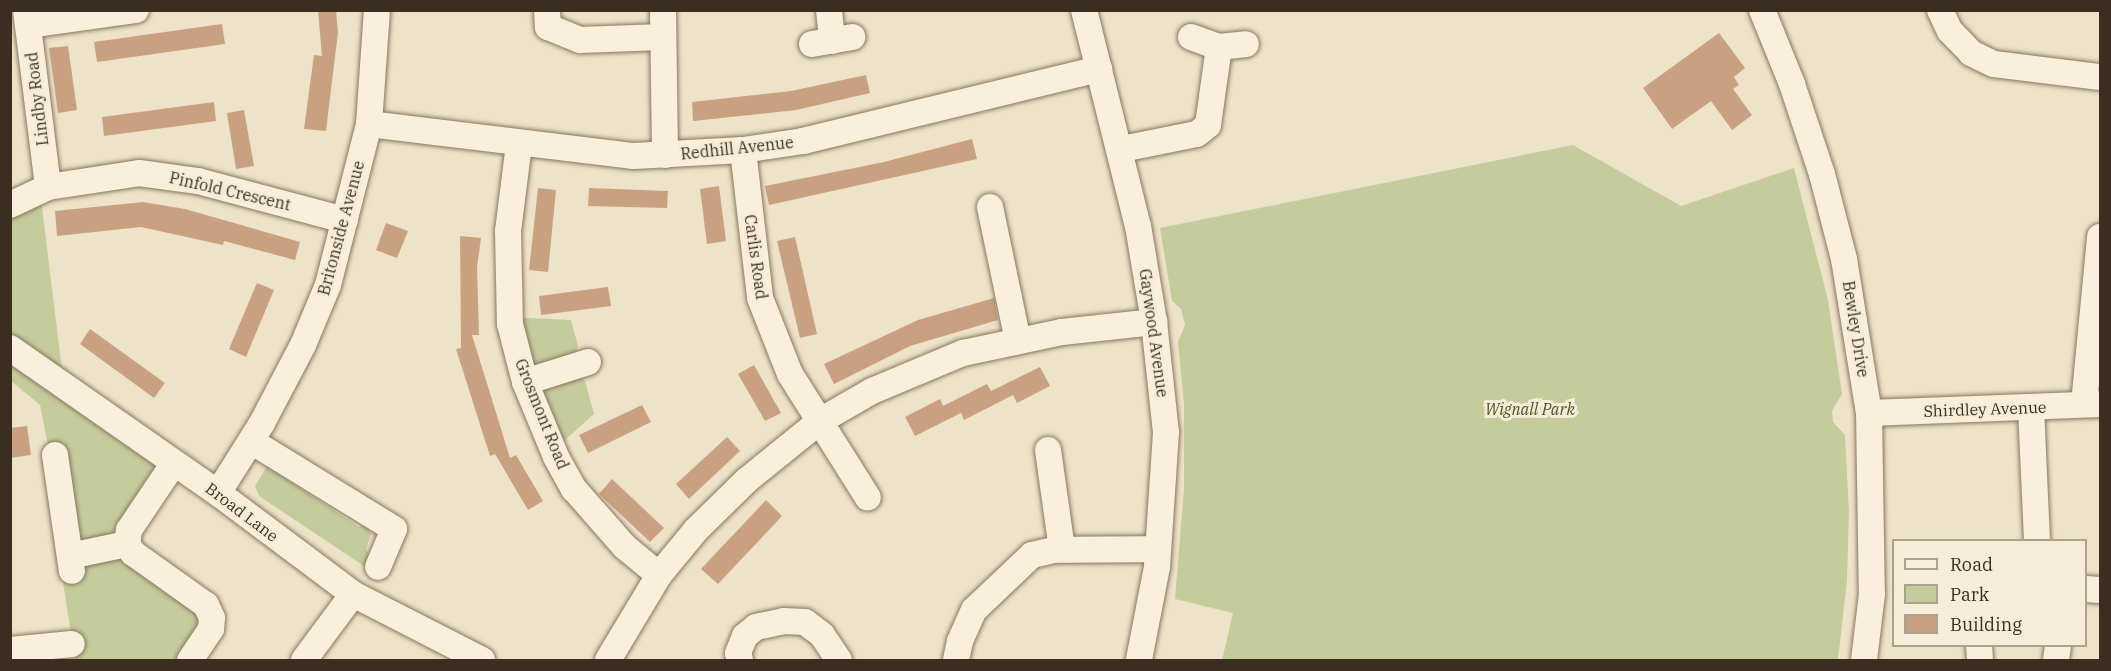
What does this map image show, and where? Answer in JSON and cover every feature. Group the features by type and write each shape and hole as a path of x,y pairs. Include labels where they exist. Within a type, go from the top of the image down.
{"street":[{"path":"27,18 136,10"},
{"name":"Britonside Avenue","path":"218,493 251,441 303,345 328,285 369,124 377,10"},
{"path":"547,10 548,27 580,40 663,37"},
{"path":"663,10 665,154"},
{"path":"830,10 832,41"},
{"name":"Gaywood Avenue","path":"1084,10 1122,149 1155,322 1166,432 1158,549 1139,660"},
{"name":"Bewley Drive","path":"1762,10 1792,84 1825,185 1844,259 1869,413 1872,594 1864,660"},
{"path":"1940,10 1950,31 1971,53 1994,64 2100,77"},
{"name":"Lindby Road","path":"27,18 48,187"},
{"path":"1191,37 1219,47 1246,44"},
{"path":"1122,149 1197,134 1208,125 1219,47"},
{"name":"Redhill Avenue","path":"369,124 519,144 634,156 743,150 803,141 1099,69"},
{"name":"Grosmont Road","path":"519,144 508,231 510,324 525,382 556,457 574,489 625,547 659,575"},
{"name":"Carlis Road","path":"743,150 760,298 790,374 868,498"},
{"name":"Pinfold Crescent","path":"10,205 48,187 139,173 198,181 345,220"},
{"path":"990,207 1018,341"},
{"path":"2092,404 2100,237"},
{"path":"608,660 659,575 696,530 747,480 820,421 872,391 963,353 1018,341 1155,322"},
{"name":"Broad Lane","path":"10,348 218,493 353,594 482,660"},
{"path":"525,382 588,362"},
{"name":"Shirdley Avenue","path":"1869,413 2092,404"},
{"path":"2031,408 2037,539"},
{"path":"251,441 394,529 378,567"},
{"path":"1048,450 1062,549"},
{"path":"55,455 71,563 127,544"},
{"path":"174,463 129,530 127,544 134,553 206,605 212,618 211,629 190,660"},
{"path":"956,660 964,631 987,594 1032,555 1062,549 1158,549"},
{"path":"304,660 353,594"},
{"path":"740,660 738,653 745,636 756,627 784,621 805,622 822,635 839,660"},
{"path":"10,650 72,644"}],"green space":[{"name":"Wignall Park","path":"1573,145 1681,206 1794,168 1828,300 1842,394 1832,411 1833,422 1845,435 1849,512 1847,580 1838,660 1222,660 1233,613 1175,599 1184,489 1184,404 1178,342 1185,325 1181,309 1172,301 1160,228"},
{"path":"40,191 64,386 174,463 127,544 206,605 190,660 75,660 63,582 70,556 40,405 11,381 11,207"},
{"path":"509,317 571,320 578,346 572,367 585,381 594,414 553,451"},
{"path":"267,466 359,527 367,525 371,534 366,550 373,558 370,570 259,496 255,486"}],"building":[{"path":"318,10 336,10 338,32 326,131 304,129 314,55 322,56"},
{"path":"222,24 225,44 97,62 94,42"},
{"path":"1719,33 1745,68 1734,77 1739,85 1733,89 1752,115 1732,130 1711,101 1672,129 1643,88"},
{"path":"68,46 77,110 58,113 49,48"},
{"path":"866,75 870,93 796,110 693,121 692,102 791,91"},
{"path":"214,102 216,121 104,136 102,117"},
{"path":"244,110 254,166 236,169 227,113"},
{"path":"972,139 977,159 769,205 765,186 884,162"},
{"path":"719,186 726,241 707,244 700,189"},
{"path":"538,188 556,190 548,272 529,270"},
{"path":"589,188 668,191 667,208 588,206"},
{"path":"143,202 185,209 300,242 295,260 224,241 223,245 141,227 57,236 55,211"},
{"path":"386,223 408,231 397,258 376,250"},
{"path":"460,236 481,238 477,267 479,335 472,335 510,458 516,455 543,501 528,510 495,454 490,456 456,349 461,348"},
{"path":"795,237 817,334 800,338 777,241"},
{"path":"257,283 274,290 246,357 229,349"},
{"path":"608,287 611,306 541,315 539,296"},
{"path":"994,298 998,320 910,346 834,384 824,364 918,320"},
{"path":"90,329 165,383 154,398 80,344"},
{"path":"754,365 781,413 765,421 738,374"},
{"path":"1040,367 1050,386 1017,403 1013,395 964,420 961,413 915,436 905,417 940,399 943,406 987,384 991,391"},
{"path":"642,405 651,422 588,453 579,435"},
{"path":"27,426 31,455 10,458 10,428"},
{"path":"727,437 740,451 689,499 676,484"},
{"path":"612,479 664,528 650,542 599,494"},
{"path":"766,500 782,516 718,584 701,569"}]}
